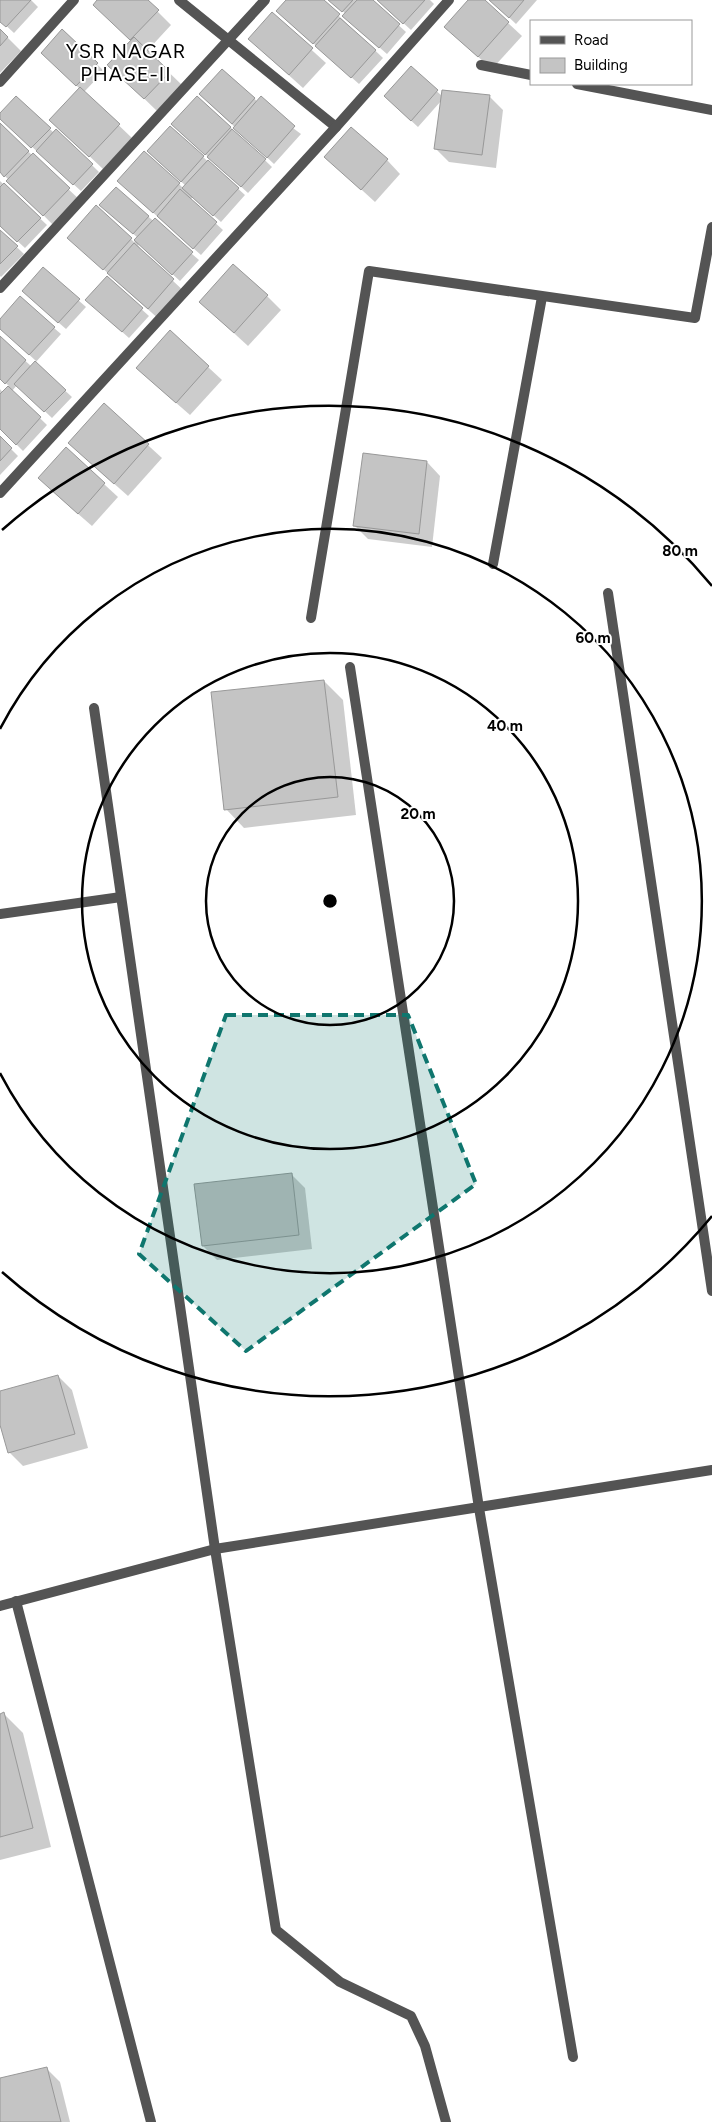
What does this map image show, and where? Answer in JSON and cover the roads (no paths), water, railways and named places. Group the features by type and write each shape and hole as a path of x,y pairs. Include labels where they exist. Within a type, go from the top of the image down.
{"street":[{"path":"0,82 74,0"},
{"path":"179,0 336,127"},
{"path":"0,288 265,0"},
{"path":"0,493 336,127 449,0"},
{"path":"481,65 530,75"},
{"path":"583,85 712,110"},
{"path":"311,618 369,271 695,318 712,227"},
{"path":"493,564 542,296"},
{"path":"608,593 712,1291"},
{"path":"350,667 479,1508 573,2056"},
{"path":"94,708 214,1549 276,1930 340,1982 411,2016 424,2046 446,2122"},
{"path":"0,914 121,897"},
{"path":"0,1606 214,1549 712,1470"},
{"path":"16,1601 151,2122"}],"district":[{"name":"YSR NAGAR PHASE-II","path":"126,62"}]}
